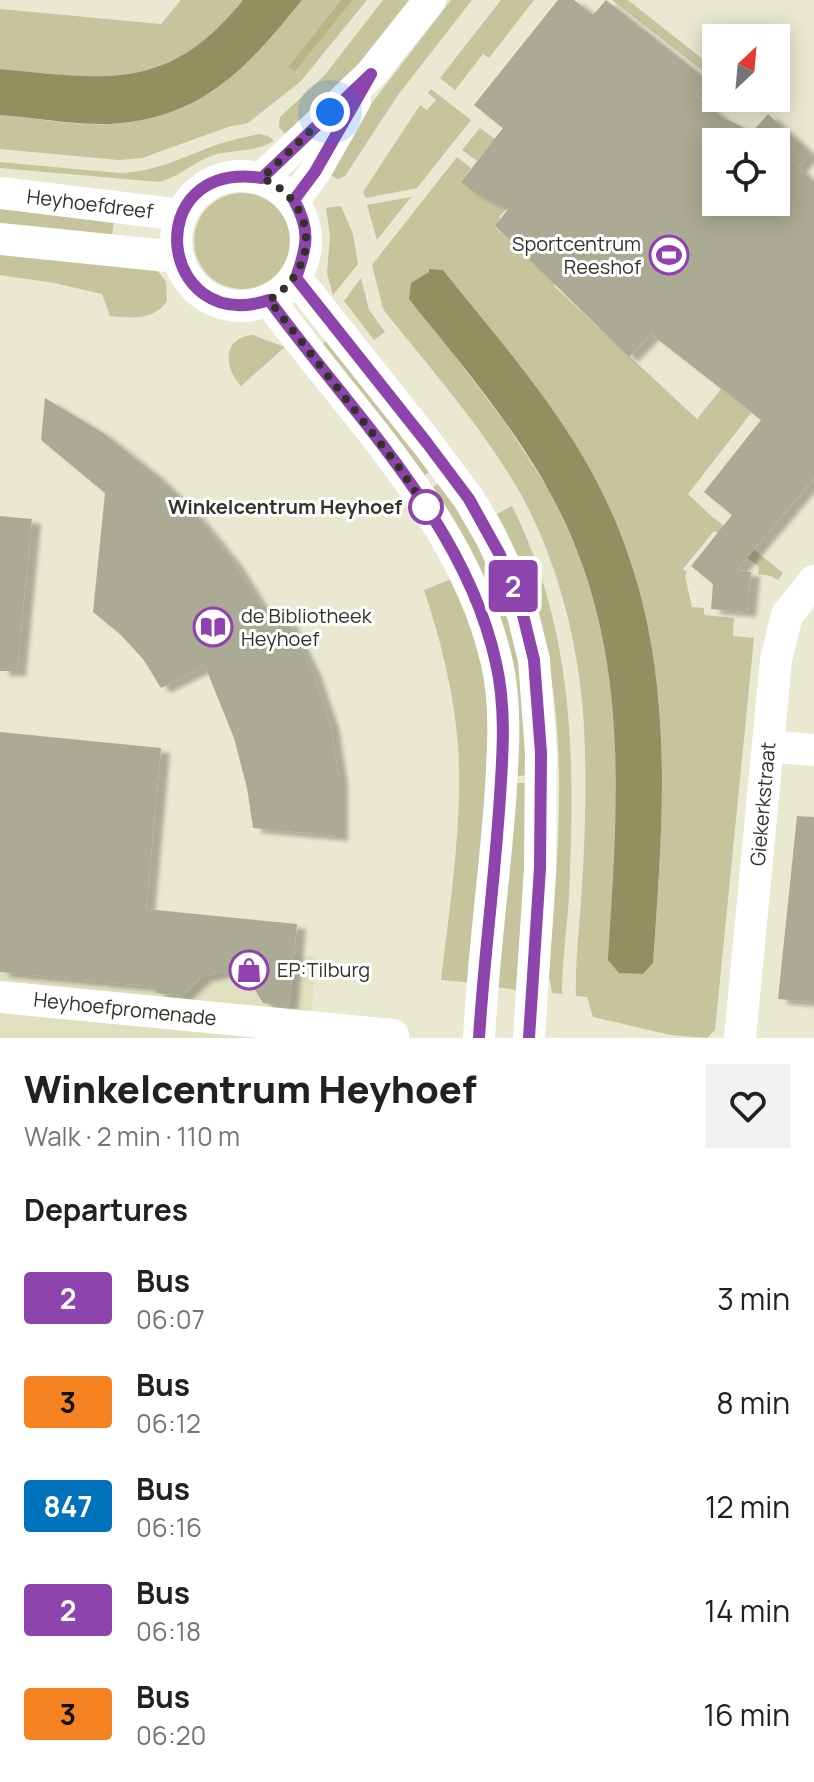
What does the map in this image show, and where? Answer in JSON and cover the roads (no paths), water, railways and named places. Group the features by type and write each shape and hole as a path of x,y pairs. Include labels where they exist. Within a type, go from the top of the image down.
{"street":[{"path":"262,178 371,74 430,0"},
{"path":"294,200 315,172 371,74"},
{"path":"240,175 262,178 294,200 303,217 307,237 296,278 282,292 269,300 244,306 225,304 200,292 187,278 177,257 176,232 181,215 197,192 218,179 240,175"},
{"name":"Heyhoefdreef","path":"0,193 181,215"},
{"path":"0,239 177,257"},
{"path":"296,278 469,499 497,549 523,615 534,660 541,753 540,868 529,1038"},
{"path":"269,300 398,466 440,528 470,587 496,662 502,706 503,754 479,1038"},
{"name":"Giekerkstraat","path":"740,1038 776,660 787,615 814,581"},
{"path":"768,746 814,750"},
{"name":"Heyhoefpromenade","path":"0,997 393,1035"}],"place":[{"name":"Sportcentrum Reeshof","path":"669,255"},
{"name":"Winkelcentrum Heyhoef","path":"426,507"},
{"name":"de Bibliotheek Heyhoef","path":"213,627"},
{"name":"EP:Tilburg","path":"249,970"}]}
